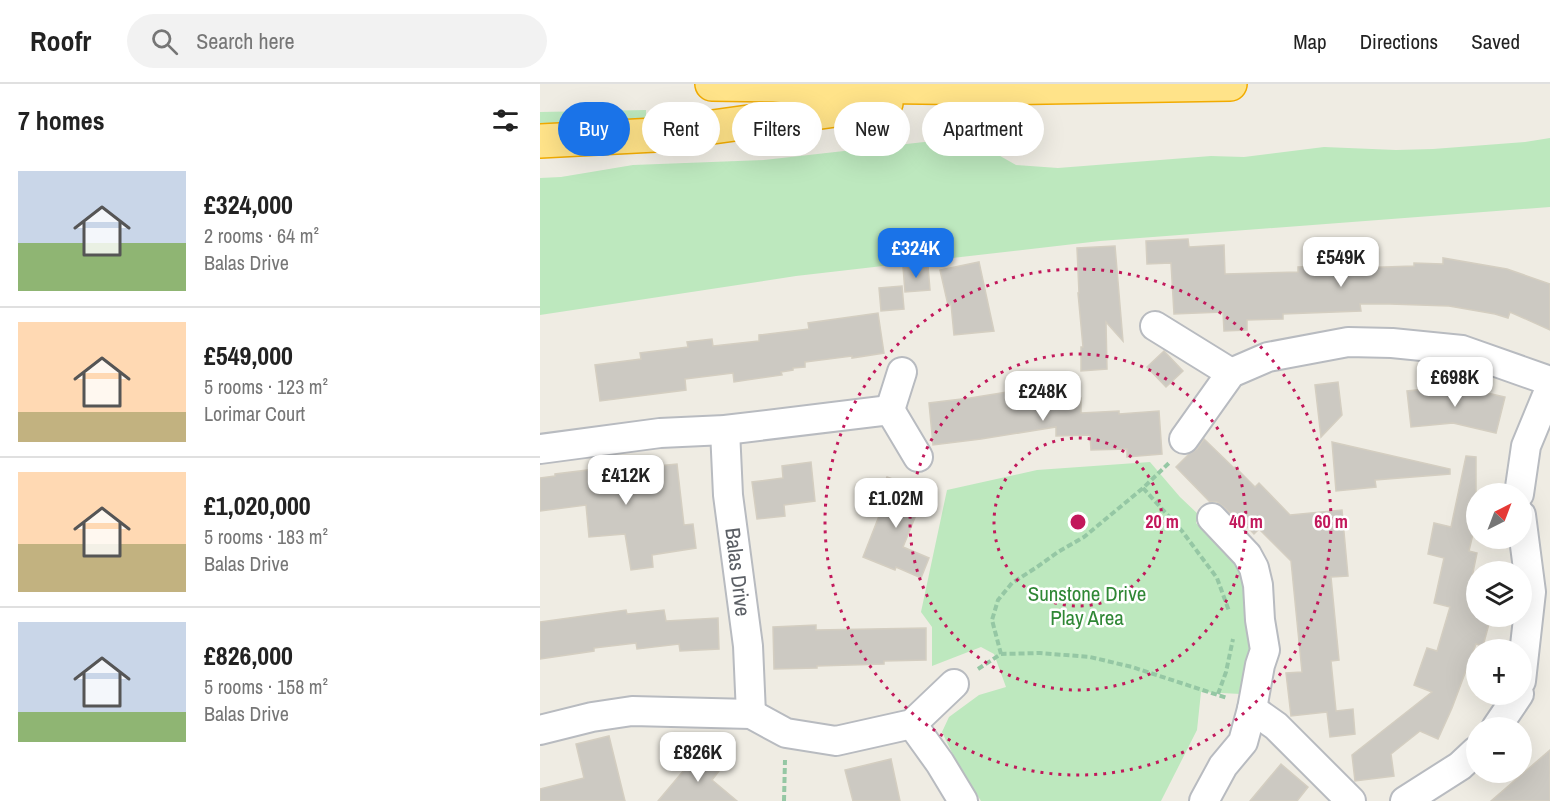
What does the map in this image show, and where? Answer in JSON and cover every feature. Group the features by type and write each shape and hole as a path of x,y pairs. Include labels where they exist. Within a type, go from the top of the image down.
{"highway":[{"path":"712,84 992,88 1230,84"},
{"path":"540,141 655,135 992,88"}],"street":[{"path":"1155,326 1231,373"},
{"path":"1184,439 1231,373 1268,357 1348,342 1462,350 1550,381"},
{"path":"903,372 890,410 918,458"},
{"path":"1521,483 1526,446 1550,388"},
{"path":"540,449 660,433 725,430 890,410"},
{"name":"Balas Drive","path":"725,430 728,495 748,646 751,714"},
{"path":"1204,801 1223,766 1243,742 1265,650 1254,568 1247,555 1212,518"},
{"path":"1525,549 1531,592 1526,639"},
{"path":"540,730 592,717 632,711 751,714 786,733 836,741 912,724 954,684"},
{"path":"1252,709 1276,726 1351,801"},
{"path":"912,724 940,763 963,801"},
{"path":"1405,801 1466,760"}],"path":[{"path":"1001,654 992,620 998,600 1012,583 1084,537 1143,488 1179,451 1184,439"},
{"path":"1143,488 1182,531 1217,578 1230,613"},
{"path":"1218,694 1226,672 1233,643 1233,632"},
{"path":"954,684 1001,654 1040,653 1090,657 1132,667 1218,694 1252,709"},
{"path":"784,801 786,733"}],"green space":[{"path":"630,110 642,110 642,122 630,123"},
{"path":"540,112 558,112 558,127 540,128"},
{"path":"1550,138 1550,207 1100,241 796,276 540,315 540,178 561,177 633,165 764,160 822,156 822,153 834,152 834,156 910,156 910,144 922,142 922,156 1000,156 1016,165 1058,168 1211,156 1244,157 1324,147 1396,150 1525,142"},
{"name":"Sunstone Drive Play Area","path":"1150,462 1199,515 1196,523 1208,535 1227,547 1242,568 1258,659 1241,694 1201,692 1197,730 1161,801 981,801 955,759 942,732 949,717 979,695 1006,687 994,654 981,647 932,666 932,627 921,612 947,490 1037,470"}],"building":[{"path":"1188,239 1189,247 1224,245 1225,274 1298,272 1298,267 1325,266 1325,269 1414,266 1414,263 1443,264 1443,258 1507,269 1550,284 1550,330 1510,312 1508,318 1449,306 1360,304 1361,311 1283,314 1283,319 1247,320 1247,330 1224,331 1223,312 1174,314 1171,263 1147,264 1146,241"},
{"path":"1115,246 1123,341 1106,322 1107,369 1081,371 1081,347 1083,347 1077,248"},
{"path":"979,262 994,331 954,335 951,304 948,305 940,270"},
{"path":"928,266 930,290 905,292 903,267"},
{"path":"902,286 904,309 881,311 879,288"},
{"path":"878,313 884,353 805,362 805,367 781,372 782,375 734,382 733,373 685,379 686,390 600,401 595,365 641,359 640,353 688,347 687,342 712,339 713,346 759,341 759,335 809,329 808,323"},
{"path":"1164,351 1183,371 1166,387 1147,367"},
{"path":"1338,382 1342,415 1321,437 1315,385"},
{"path":"1457,386 1505,397 1496,433 1453,423 1411,427 1407,391"},
{"path":"1038,387 1040,399 1081,398 1081,413 1119,411 1119,414 1159,411 1162,454 1127,457 1127,449 1091,450 1090,435 1056,436 1056,427 933,445 929,403"},
{"path":"1204,439 1255,487 1259,483 1290,515 1342,510 1348,576 1331,577 1339,660 1331,661 1336,711 1353,709 1355,734 1330,737 1327,712 1291,716 1286,673 1302,672 1291,561 1259,529 1254,534 1233,512 1231,514 1217,502 1210,502 1176,467 1197,449"},
{"path":"1332,442 1450,469 1450,474 1375,480 1376,487 1336,491"},
{"path":"633,456 635,468 677,464 684,525 693,524 696,548 652,555 653,567 631,570 625,534 589,537 586,505 540,511 540,478 612,467 611,459"},
{"path":"1466,456 1476,457 1476,483 1466,483 1466,549 1477,553 1475,561 1466,561 1466,627 1488,627 1485,639 1466,639 1466,671 1438,739 1420,731 1391,754 1394,776 1355,781 1352,755 1432,692 1414,685 1427,648 1437,651 1450,607 1434,603 1444,558 1428,554 1434,523 1451,527"},
{"path":"811,462 815,501 784,505 785,516 757,519 752,482 783,478 782,466"},
{"path":"887,477 920,489 915,503 920,505 903,547 929,558 921,578 896,567 895,570 863,557 881,511 875,508"},
{"path":"626,610 627,614 664,610 666,621 718,618 719,649 680,651 679,644 637,649 636,643 594,648 594,651 540,659 540,622"},
{"path":"816,625 816,630 926,628 926,660 774,669 773,627"},
{"path":"609,736 625,801 540,801 540,789 584,778 576,744"},
{"path":"701,750 722,767 712,780 737,801 658,801"},
{"path":"1550,750 1550,801 1491,801 1512,783 1532,783 1532,766"},
{"path":"891,759 900,801 853,801 845,770"},
{"path":"1281,764 1308,787 1297,801 1250,801"}]}
